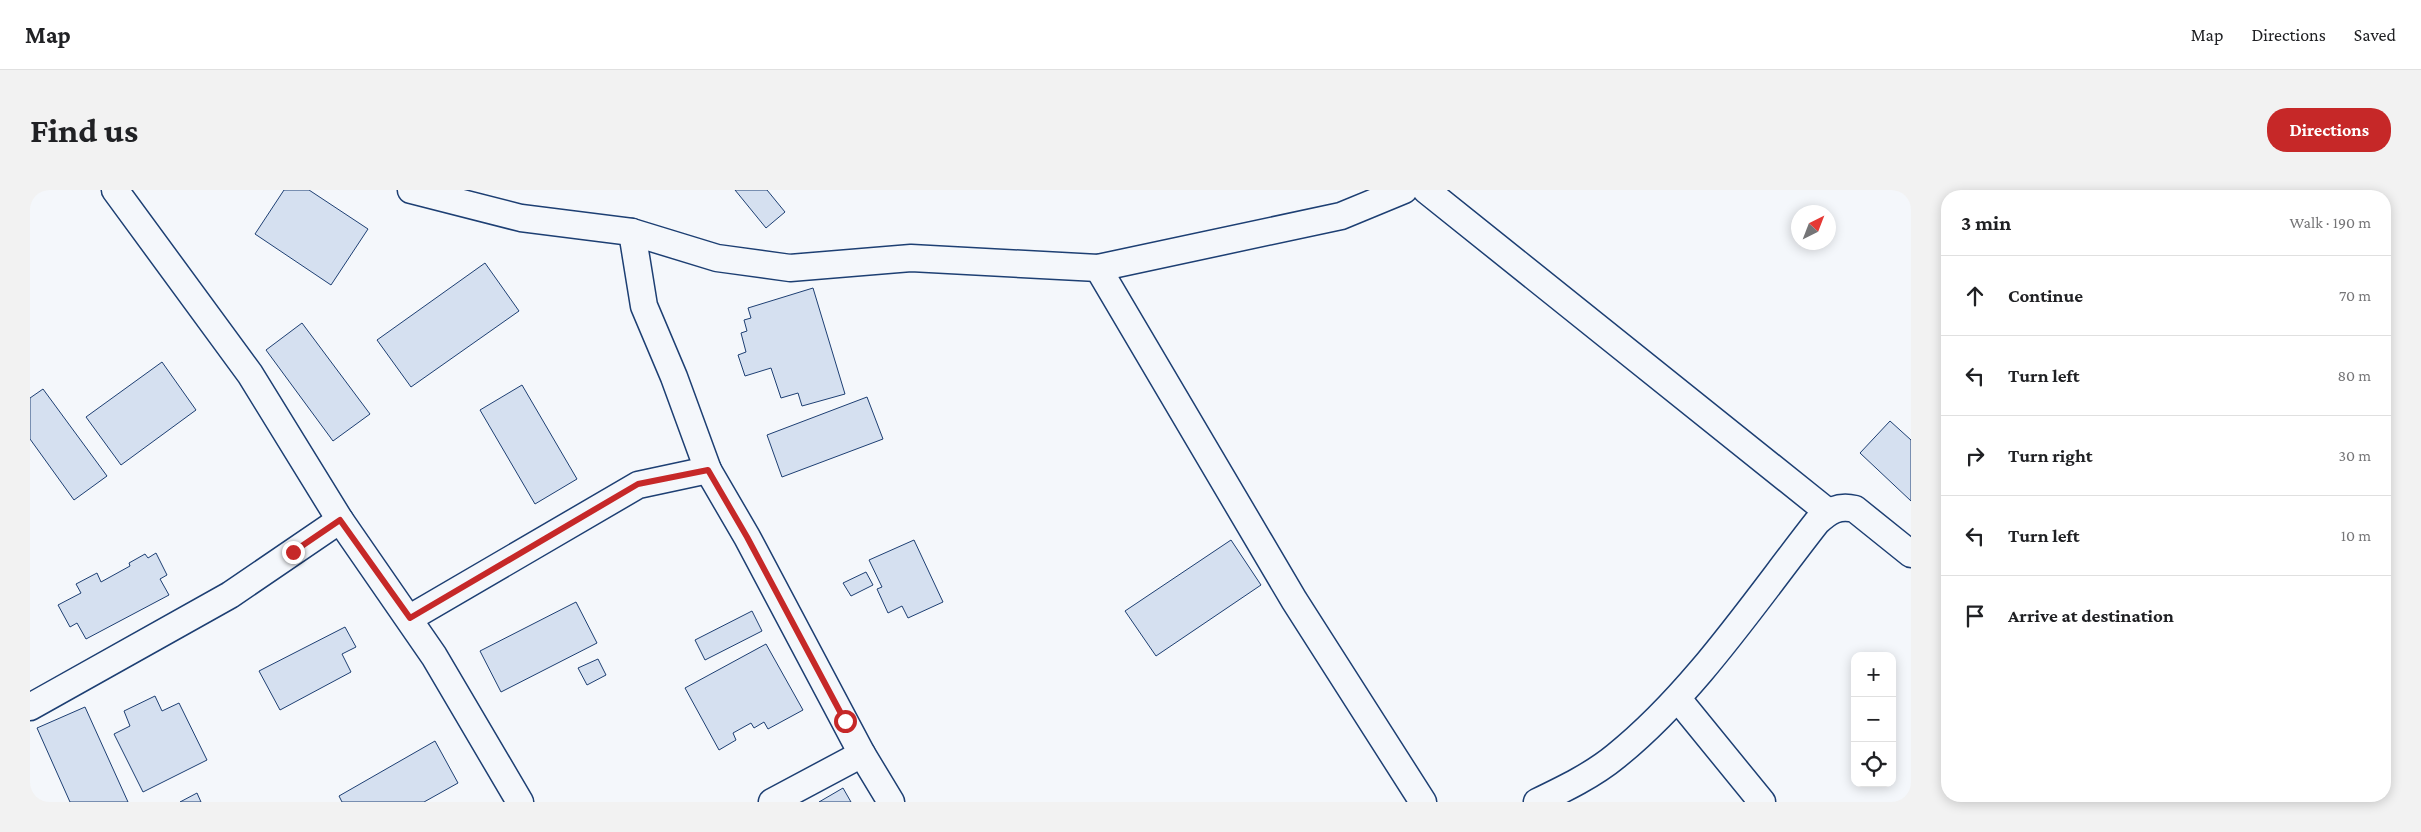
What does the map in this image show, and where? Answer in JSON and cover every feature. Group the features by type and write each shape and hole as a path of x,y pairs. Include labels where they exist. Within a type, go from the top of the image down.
{"street":[{"path":"115,190 250,374 340,520 410,618 520,802"},
{"path":"412,190 521,218 632,232 717,258 790,268 911,258 1098,268 1341,216 1404,190"},
{"path":"1426,190 1828,512"},
{"path":"632,232 644,306 674,377 708,470 747,537 862,754 892,802"},
{"path":"1098,268 1294,600 1423,802"},
{"path":"410,618 638,484 708,470"},
{"path":"1537,802 1569,786 1615,758 1678,699 1817,522 1828,512 1846,507 1855,509 1911,554"},
{"path":"30,707 230,595 340,520"},
{"path":"1678,699 1762,802"},
{"path":"772,802 862,754"}],"building":[{"path":"284,190 309,190 368,229 331,285 255,234"},
{"path":"735,190 767,190 785,212 766,228"},
{"path":"485,263 519,311 411,387 377,340"},
{"path":"813,288 845,394 802,406 798,393 781,398 771,368 745,376 738,355 746,352 741,333 747,331 744,320 751,318 748,308"},
{"path":"302,323 370,414 333,441 266,350"},
{"path":"162,362 196,410 121,465 86,417"},
{"path":"522,385 577,479 535,504 480,410"},
{"path":"43,389 107,476 74,500 30,439 30,398"},
{"path":"867,397 883,439 782,477 767,435"},
{"path":"1890,421 1911,440 1911,501 1860,453"},
{"path":"914,540 943,602 908,618 902,606 888,613 877,589 882,587 869,560"},
{"path":"1231,540 1261,585 1156,656 1125,611"},
{"path":"156,553 167,575 160,579 169,595 86,639 77,623 70,627 58,605 81,593 76,584 97,573 101,582 130,566 129,563 145,554 148,558"},
{"path":"866,572 873,585 851,596 843,583"},
{"path":"576,602 597,643 501,692 480,651"},
{"path":"752,611 762,631 705,660 695,640"},
{"path":"345,627 356,647 342,654 351,672 280,710 259,671"},
{"path":"766,644 803,710 768,729 764,722 754,728 751,723 733,733 736,740 719,750 685,688"},
{"path":"598,659 606,675 587,685 578,668"},
{"path":"155,696 162,711 179,703 207,760 143,792 114,734 130,726 124,711"},
{"path":"85,707 128,802 70,802 37,728"},
{"path":"435,741 458,783 424,802 342,802 339,796"},
{"path":"843,788 851,802 819,802"},
{"path":"197,793 201,802 180,802"}],"route":[{"path":"293,552 340,520 410,618 638,484 682,477 708,470 747,537 845,721"}]}
